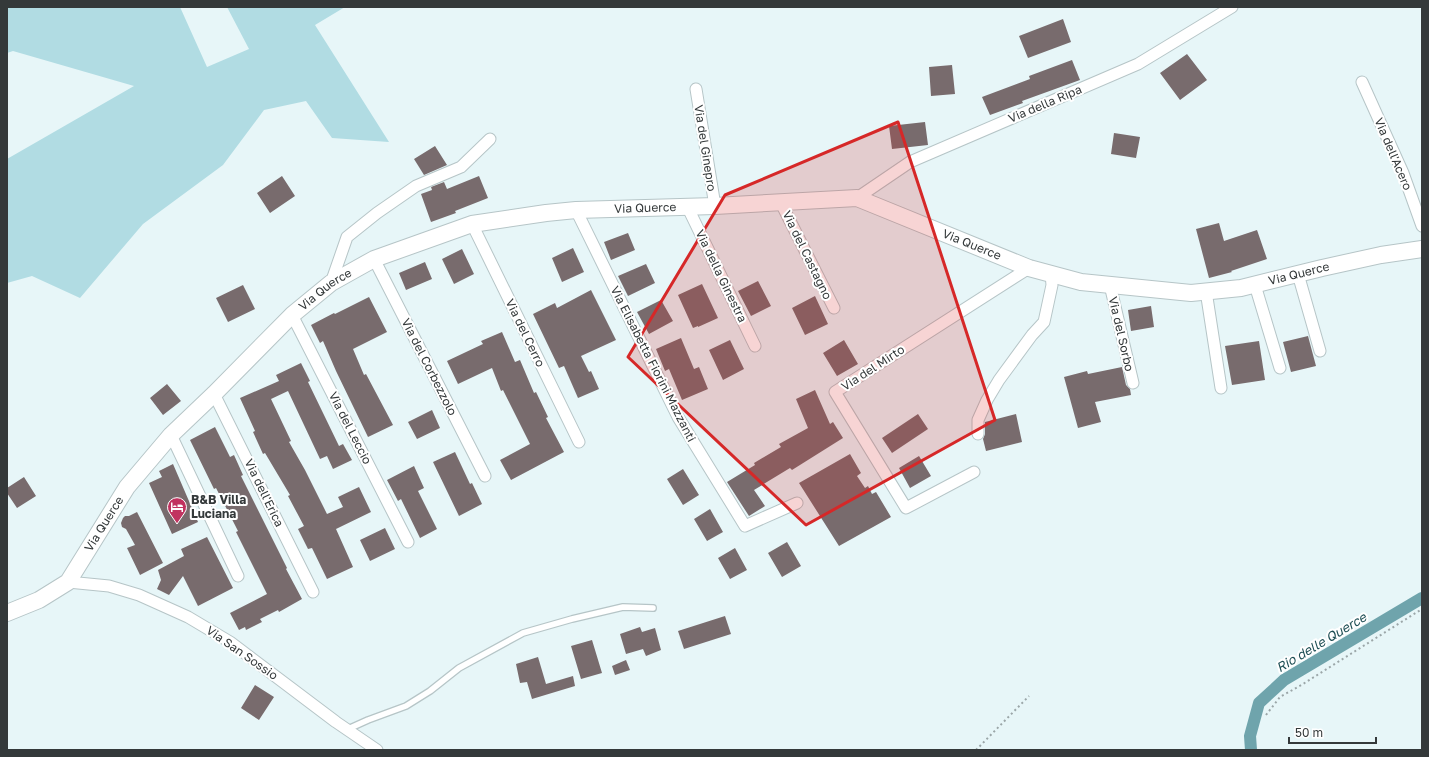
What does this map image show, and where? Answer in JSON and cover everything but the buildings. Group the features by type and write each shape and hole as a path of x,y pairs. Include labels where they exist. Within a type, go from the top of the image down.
{"street":[{"name":"Via della Ripa","path":"857,198 910,162 1138,64 1232,7"},
{"name":"Via dell'Acero","path":"1362,82 1403,174 1422,226"},
{"name":"Via del Ginepro","path":"696,89 715,206"},
{"path":"331,283 347,237 377,213 416,186 461,167 490,139"},
{"name":"Via Querce","path":"7,613 39,600 68,582 126,487 171,435 292,315 331,283 374,259 472,224 576,210 715,206 857,198 1029,268 1081,282 1191,293 1241,288 1381,255 1422,249"},
{"name":"Via del Castagno","path":"781,203 834,308"},
{"name":"Via della Ginestra","path":"687,206 755,346"},
{"name":"Via Elisabetta Fiorini Mazzanti","path":"576,210 678,417 745,526 797,503"},
{"name":"Via del Cerro","path":"472,224 579,442"},
{"name":"Via del Corbezzolo","path":"374,259 484,476"},
{"name":"Via del Mirto","path":"974,472 906,508 836,392 1029,268"},
{"path":"978,434 978,420 987,400 999,380 1032,335 1044,322 1052,285 1051,274"},
{"path":"1298,274 1320,351"},
{"path":"1255,285 1280,368"},
{"path":"1113,286 1135,360"},
{"name":"Via del Sorbo","path":"1113,286 1133,383"},
{"path":"1206,291 1221,388"},
{"name":"Via del Leccio","path":"292,315 408,542"},
{"name":"Via dell'Erica","path":"214,394 313,592"},
{"path":"171,435 238,576"},
{"name":"Via San Sossio","path":"68,582 109,586 139,595 188,617 230,642 377,750"}],"lane":[{"path":"348,730 368,720 406,706 430,691 459,668 523,634 572,619 623,607 653,608"}],"path":[{"path":"1266,715 1280,697 1422,609"},
{"path":"976,750 1029,696"}],"highlighted area":[{"path":"898,122 995,420 806,525 628,357 725,195"}],"shaded area":[{"path":"7,7 180,7 207,67 249,49 227,7 345,7 315,25 389,142 332,138 306,101 264,110 223,165 143,224 80,298 32,276 7,283 7,159 134,86 13,51 7,53"}],"waterway":[{"name":"Rio delle Querce","path":"1251,750 1250,736 1259,703 1284,680 1422,598"}],"place":[{"name":"B&B Villa Luciana","path":"177,524"}]}
